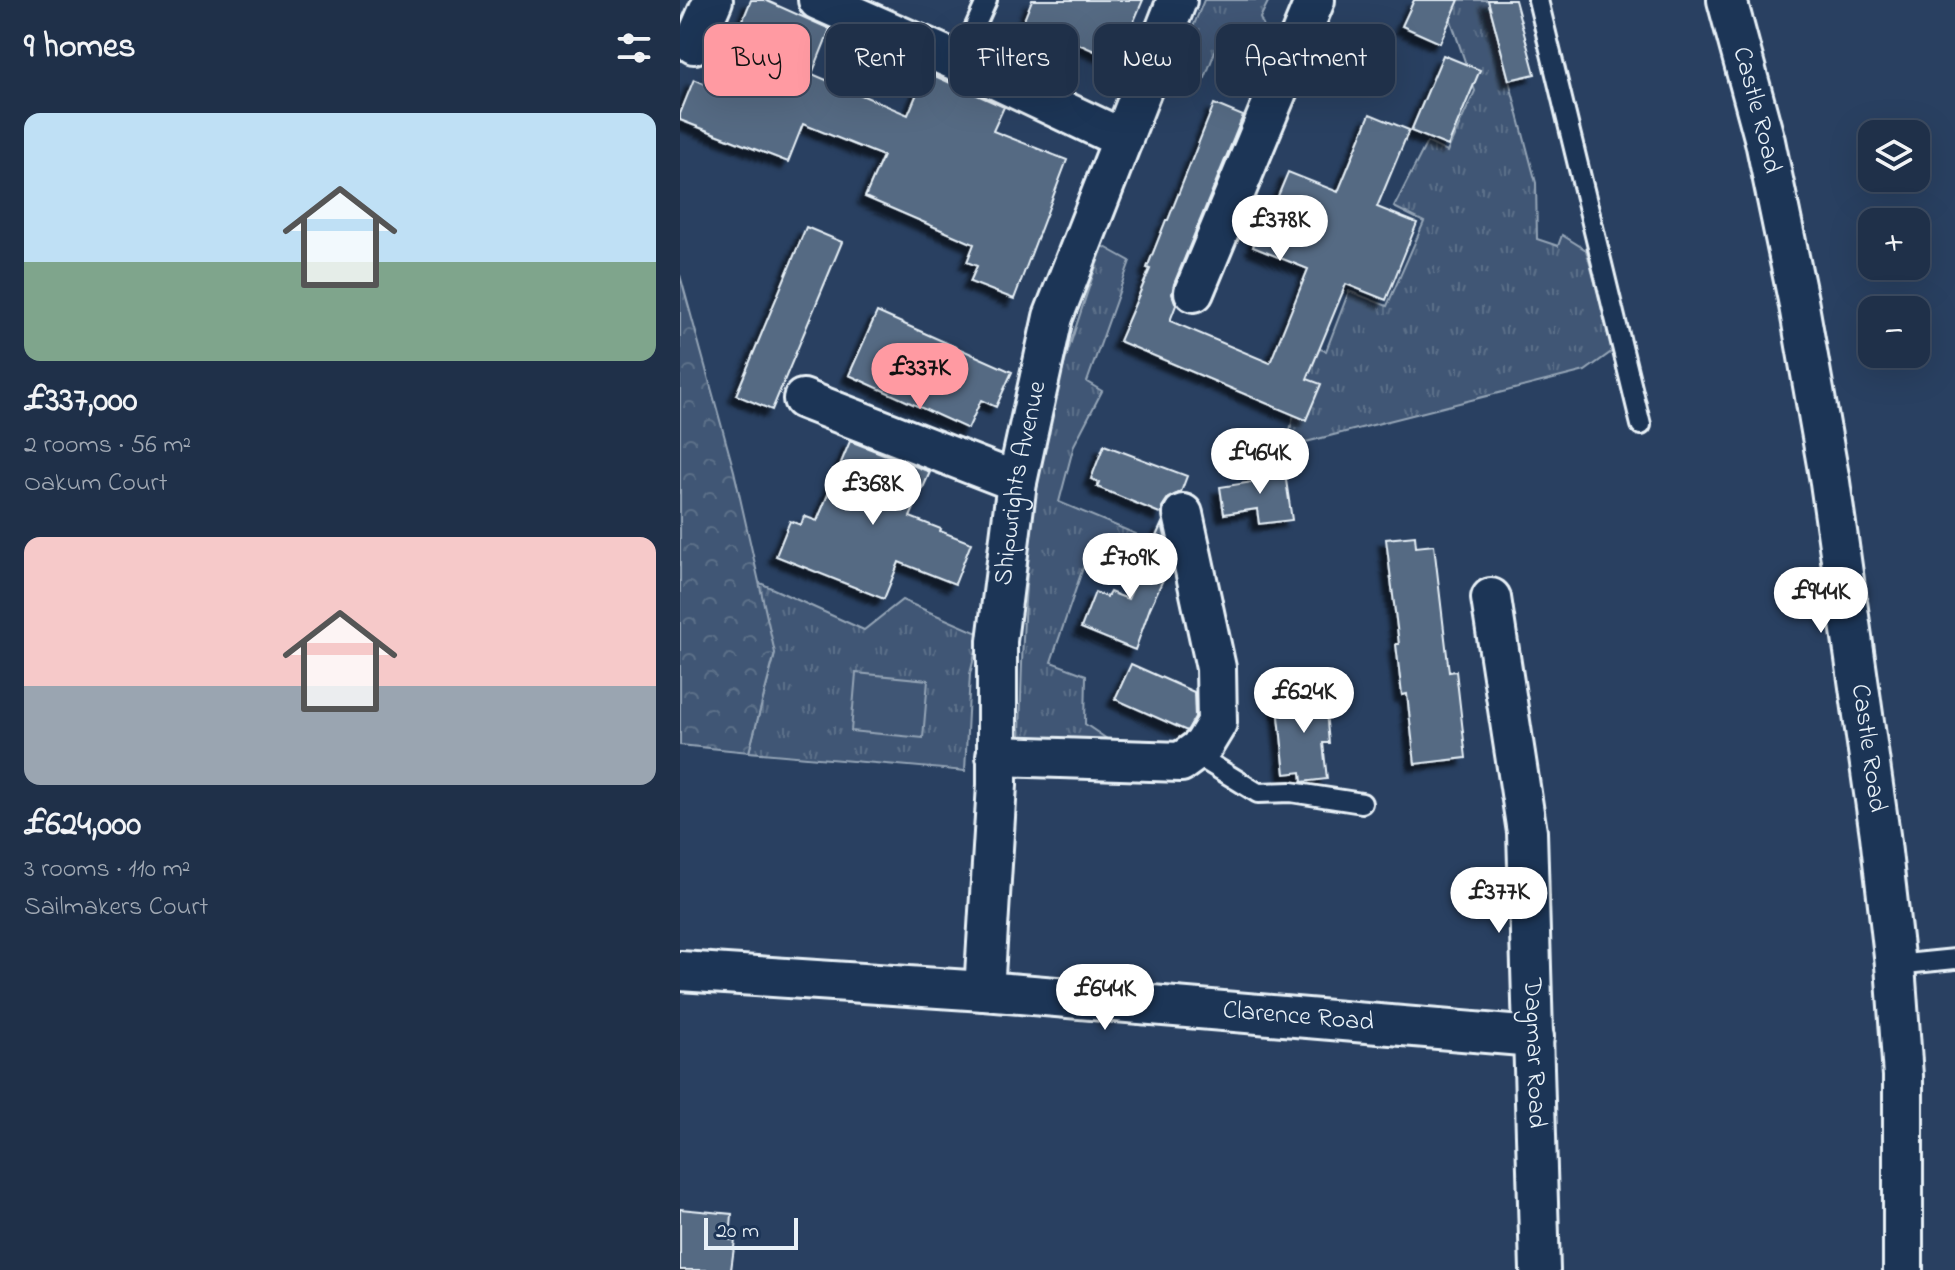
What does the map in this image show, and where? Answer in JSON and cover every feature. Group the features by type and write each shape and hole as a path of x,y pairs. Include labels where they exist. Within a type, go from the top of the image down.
{"street":[{"path":"694,44 713,0"},
{"path":"818,0 950,58"},
{"name":"Shipwrights Avenue","path":"984,991 997,785 997,641 1017,482 1053,317 1177,0"},
{"path":"1194,292 1315,0"},
{"name":"Castle Road","path":"1727,0 1765,141 1798,300 1825,451 1878,820 1895,965 1903,1076 1903,1270"},
{"path":"1031,96 1123,139"},
{"path":"803,399 1017,482"},
{"path":"996,756 1181,762 1203,746 1217,723 1216,668 1183,514"},
{"name":"Dagmar Road","path":"1491,598 1527,832 1540,1270"},
{"name":"Clarence Road","path":"680,971 984,991 1534,1037"}],"lane":[{"path":"976,24 987,0"},
{"path":"1538,0 1641,425"},
{"path":"1193,753 1258,793 1291,792 1362,803"},
{"path":"1895,965 1955,959"}],"green space":[{"path":"1204,0 1269,0 1260,18 1262,24 1216,24 1216,49 1205,78 1200,76 1200,24 1194,24"},
{"path":"1444,0 1488,0 1536,183 1537,239 1558,246 1562,235 1586,250 1614,350 1585,371 1286,447 1304,372 1317,348 1326,351 1349,291 1387,306 1424,222 1394,207 1427,142 1447,152 1475,91"},
{"path":"1103,246 1130,261 1087,382 1102,391 1074,445 1059,502 1136,534 1124,563 1088,553 1051,662 1086,675 1085,724 1110,741 1109,749 1020,736 1026,593 1037,486 1048,425 1062,373"},
{"path":"680,275 734,471 775,653 749,752 680,745"},
{"path":"758,582 864,630 902,600 980,634 970,674 965,771 749,752 775,654 770,650"},
{"path":"856,673 928,680 923,738 851,731"}],"building":[{"path":"751,0 765,0 826,27 826,39 812,74 826,80 826,96 864,96 908,115 916,96 934,96 934,76 950,83 950,96 979,96 1004,107 993,131 1067,160 1014,299 970,282 977,266 967,262 974,244 865,197 883,156 803,124 788,162 680,120 694,79 704,84 704,96 810,96 810,24 741,24"},
{"path":"1032,0 1143,0 1133,24 1094,24 1094,51 1078,44 1078,24 1033,24 1024,20"},
{"path":"1414,0 1459,0 1440,43 1402,26"},
{"path":"1488,0 1515,0 1535,74 1509,80"},
{"path":"1443,55 1480,70 1448,146 1411,131"},
{"path":"1214,104 1243,116 1174,284 1172,294 1176,305 1170,321 1270,363 1308,269 1253,247 1262,223 1266,225 1288,172 1338,192 1370,114 1409,130 1377,207 1417,223 1386,300 1346,284 1307,379 1321,384 1306,420 1119,341"},
{"path":"806,227 842,242 772,410 736,395"},
{"path":"877,312 1012,372 996,407 981,400 968,429 849,375"},
{"path":"850,441 930,472 910,517 971,543 955,584 899,562 884,599 776,556 790,521 801,525 804,516 817,521"},
{"path":"1104,445 1187,476 1181,492 1168,498 1162,507 1162,514 1097,487 1099,482 1091,479"},
{"path":"1284,467 1292,520 1259,524 1257,509 1224,514 1220,487 1253,482 1252,471"},
{"path":"1162,523 1171,562 1135,650 1081,628 1095,592 1107,597 1110,592 1128,599"},
{"path":"1415,536 1416,547 1434,545 1449,672 1456,671 1466,758 1415,764 1407,694 1402,695 1386,539"},
{"path":"1131,664 1194,692 1195,717 1187,731 1115,699"},
{"path":"1324,692 1329,743 1323,743 1327,779 1302,782 1301,772 1285,774 1277,697"},
{"path":"680,1209 732,1214 730,1240 735,1240 731,1270 680,1270"}]}
